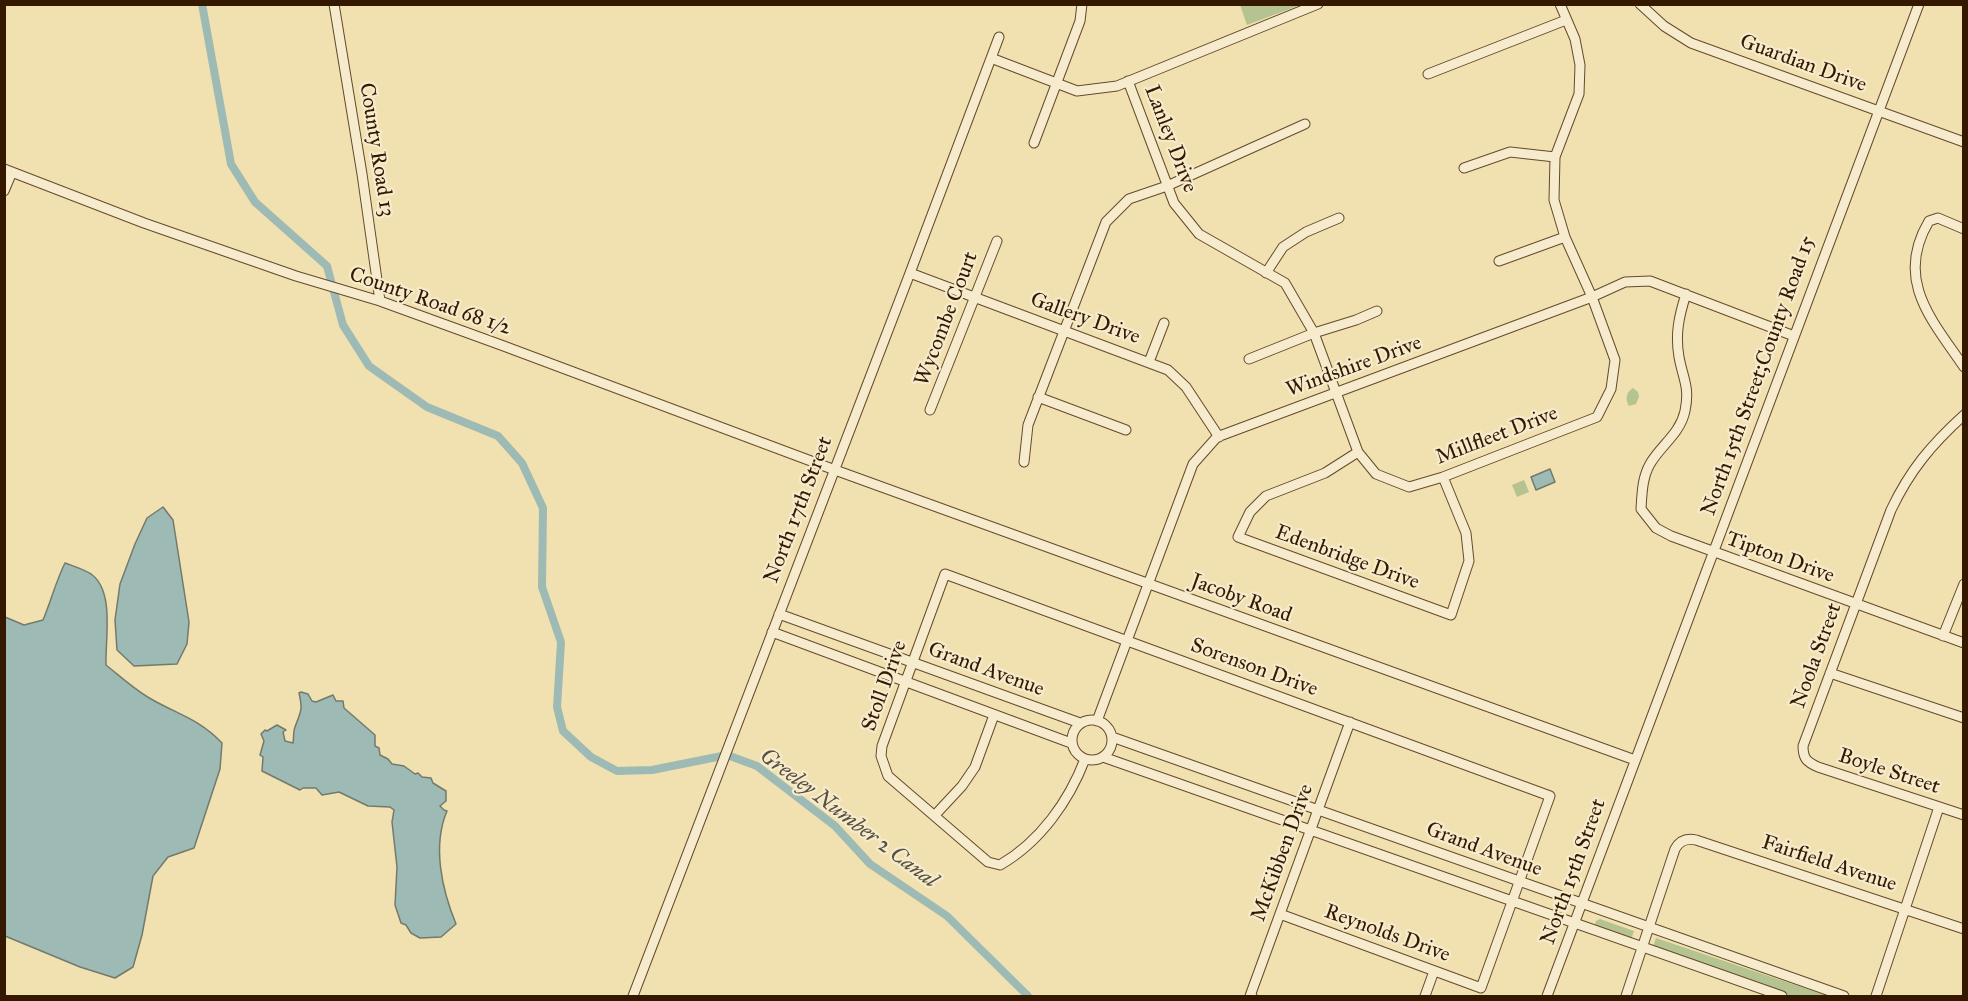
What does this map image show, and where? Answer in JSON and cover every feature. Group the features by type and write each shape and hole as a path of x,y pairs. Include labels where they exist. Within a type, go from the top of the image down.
{"street":[{"name":"County Road 13","path":"334,4 380,301"},
{"path":"1034,143 1080,21 1082,4"},
{"path":"991,58 1077,92 1117,86 1318,4"},
{"path":"1560,4 1575,39 1580,65 1579,94 1555,157 1554,201 1565,237 1592,297"},
{"name":"Guardian Drive","path":"1640,4 1664,26 1691,43 1964,142"},
{"name":"North 15th Street;County Road 15","path":"1635,760 1919,4"},
{"path":"1428,74 1566,20"},
{"name":"North 17th Street","path":"633,996 999,37"},
{"name":"Lanley Drive","path":"1128,81 1174,203 1199,234 1285,283 1314,333 1337,392"},
{"path":"1024,462 1028,425 1106,222 1129,199 1167,186 1305,124"},
{"path":"1464,168 1510,152 1555,157"},
{"name":"County Road 68 1/2","path":"8,170 144,224 320,284 380,301 835,470"},
{"path":"4,191 8,170"},
{"path":"1266,273 1283,247 1306,232 1339,218"},
{"path":"1964,229 1938,218 1929,221 1918,247 1914,276 1923,304 1964,368"},
{"path":"1499,261 1565,237"},
{"name":"Wycombe Court","path":"930,410 997,241"},
{"name":"Gallery Drive","path":"910,273 1168,370 1186,387 1219,436"},
{"name":"Windshire Drive","path":"1098,721 1193,464 1219,436 1592,297 1625,282 1650,281 1794,336"},
{"name":"Tipton Drive","path":"1686,294 1678,319 1677,340 1688,398 1685,414 1677,432 1649,465 1643,484 1641,509 1656,528 1713,553 1964,643"},
{"name":"Millfleet Drive","path":"1337,392 1358,452 1376,474 1409,487 1443,477 1597,417 1611,389 1616,360 1592,297"},
{"path":"1250,359 1377,311"},
{"path":"1149,362 1164,323"},
{"path":"1038,397 1126,430"},
{"name":"Noola Street","path":"1805,760 1803,746 1879,537 1903,485 1921,458 1939,437 1964,415"},
{"name":"Edenbridge Drive","path":"1358,452 1324,473 1266,496 1250,512 1238,537 1451,615 1468,561 1466,533 1443,477"},
{"name":"Jacoby Road","path":"835,470 1635,760"},
{"name":"Sorenson Drive","path":"945,574 1550,796 1520,882"},
{"name":"Stoll Drive","path":"945,574 882,746 881,756 888,776 988,862 1000,865 1040,832 1061,808 1077,781 1085,759"},
{"path":"1943,636 1964,584"},
{"name":"Grand Avenue","path":"779,614 1080,723"},
{"name":"Grand Avenue","path":"772,632 1071,743"},
{"path":"1830,673 1964,718"},
{"path":"935,815 962,786 975,767 994,716"},
{"path":"1086,720 1098,721 1106,725 1112,737 1110,750 1103,757 1094,760 1085,759 1076,754 1071,743 1072,734 1080,723 1086,720"},
{"name":"McKibben Drive","path":"1251,996 1350,722"},
{"name":"Grand Avenue","path":"1112,737 1844,996"},
{"name":"Grand Avenue","path":"1103,757 1782,996"},
{"name":"North 15th Street","path":"1547,996 1635,760"},
{"name":"Boyle Street","path":"1805,760 1818,767 1964,815"},
{"path":"1876,996 1940,807"},
{"name":"Fairfield Avenue","path":"1649,927 1675,849 1682,841 1696,840 1964,929"},
{"path":"1513,901 1520,882"},
{"name":"Reynolds Drive","path":"1280,914 1481,988 1513,901"},
{"path":"1626,996 1649,927"},
{"path":"1425,996 1434,970"}],"green space":[{"path":"1240,4 1300,5 1247,25"},
{"path":"1633,388 1638,392 1639,397 1636,404 1629,406 1627,396"},
{"path":"1524,480 1529,492 1517,497 1512,485"},
{"path":"1600,919 1634,931 1631,940 1594,928 1596,921"},
{"path":"1656,938 1828,996 1792,996 1652,949"}],"water":[{"path":"1550,469 1555,482 1536,490 1531,477"},
{"path":"163,507 173,520 189,622 187,644 177,664 134,666 117,650 115,620 120,584 147,518"},
{"path":"65,563 91,574 103,592 107,616 106,665 139,692 197,723 222,743 220,769 194,848 168,857 153,876 142,935 133,967 115,978 80,967 5,936 5,617 24,625 43,620"},
{"path":"299,693 308,694 312,701 316,702 333,695 336,701 343,701 344,708 375,735 375,746 379,748 380,755 392,764 404,766 415,774 431,778 433,783 446,791 446,801 440,806 447,811 440,839 441,868 443,883 456,924 441,937 420,938 401,923 395,905 397,867 392,822 394,810 390,807 368,806 339,792 322,795 316,788 300,790 262,771 263,757 260,755 264,741 261,734 277,725 286,730 283,732 285,741 293,743 294,729 301,710"}],"waterway":[{"name":"Greeley Number 2 Canal","path":"202,4 231,164 255,202 327,266 343,325 369,366 427,407 498,436 522,463 543,508 542,587 561,642 557,707 563,731 591,757 617,771 652,770 727,755 757,766 835,826 870,864 947,916 1028,996"}]}
